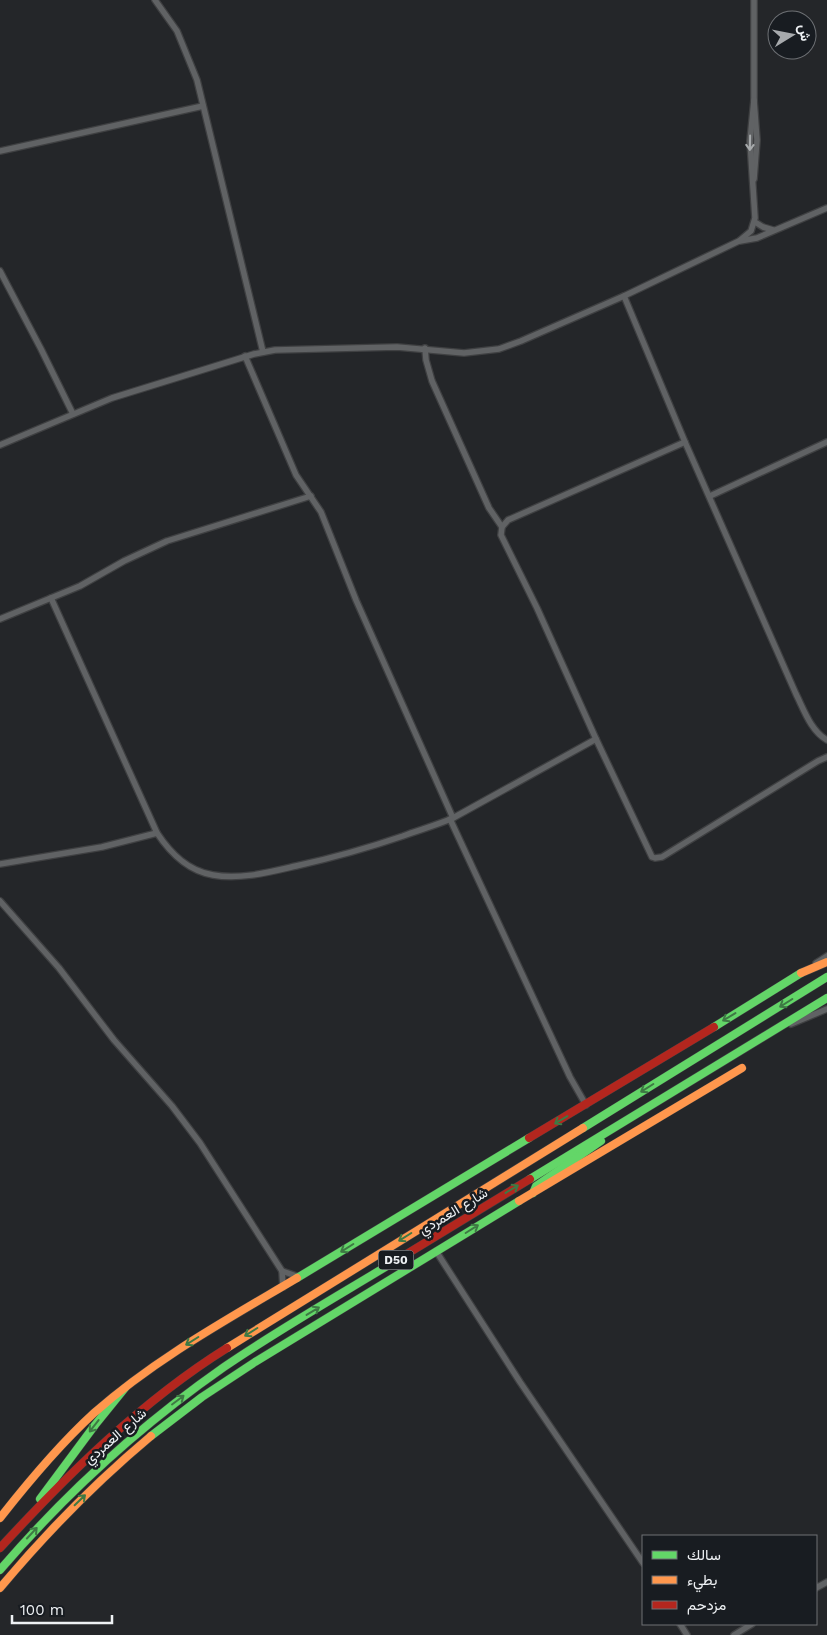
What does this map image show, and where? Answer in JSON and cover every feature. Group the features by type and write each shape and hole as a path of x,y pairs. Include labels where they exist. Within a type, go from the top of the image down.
{"main road":[{"path":"0,1518 28,1483 68,1439 108,1402 192,1341 586,1105 800,973 827,962"},
{"name":"شارع العمردي","path":"0,1548 34,1510 76,1468 123,1426 178,1382 222,1351 827,977"},
{"name":"شارع العمردي","path":"0,1570 92,1472 160,1414 209,1377 260,1343 827,998"},
{"path":"0,1588 75,1504 121,1461 177,1415 244,1369 742,1068"},
{"path":"534,1193 536,1186 598,1144 619,1124"},
{"path":"34,1510 52,1481 125,1388"}],"street":[{"path":"155,0 168,17 181,40 204,106 263,352"},
{"path":"0,445 136,389 263,352 369,348 425,348 464,352 499,349 624,296 739,241 747,235 755,222 750,141 754,100 754,0"},
{"path":"0,151 204,106"},
{"path":"739,241 757,238 827,208"},
{"path":"755,222 763,228 773,230"},
{"path":"0,271 73,414"},
{"path":"624,296 685,442 796,694 817,732 827,740"},
{"path":"425,348 428,371 434,387 490,508 502,526"},
{"path":"245,356 292,467 321,512 360,609 451,818 570,1077 586,1105"},
{"path":"685,442 508,520 502,526 501,535 537,608 649,854 655,858 662,857 827,757"},
{"path":"710,496 827,442"},
{"path":"0,619 80,586 167,541 311,496"},
{"path":"51,598 157,834 170,851 186,865 213,875 228,877 265,873 314,862 378,844 451,818 596,739"},
{"path":"0,864 102,847 157,834"},
{"path":"0,901 60,968 114,1040 172,1106 196,1137 214,1162 282,1271 283,1287"},
{"path":"800,973 827,956"},
{"path":"772,1031 827,1009"},
{"path":"436,1252 520,1382 642,1562"},
{"path":"282,1271 299,1277"},
{"path":"734,1635 750,1625"}],"traffic: fast":[{"path":"714,1027 801,973"},
{"path":"583,1128 827,977"},
{"path":"530,1179 827,998"},
{"path":"297,1278 529,1138"},
{"path":"533,1193 536,1186 601,1141"},
{"path":"151,1436 202,1397 255,1362 519,1201"},
{"path":"0,1570 78,1487 163,1412 244,1353 392,1263"},
{"path":"40,1499 125,1388"}],"traffic: slow":[{"path":"801,973 827,962"},
{"path":"519,1201 742,1068"},
{"path":"227,1348 583,1128"},
{"path":"0,1518 33,1477 81,1425 117,1393 192,1341 297,1278"},
{"path":"0,1588 72,1509 151,1436"}],"traffic: jam":[{"path":"529,1138 714,1027"},
{"path":"392,1263 530,1179"},
{"path":"0,1548 52,1493 135,1415 165,1391 227,1348"}]}
